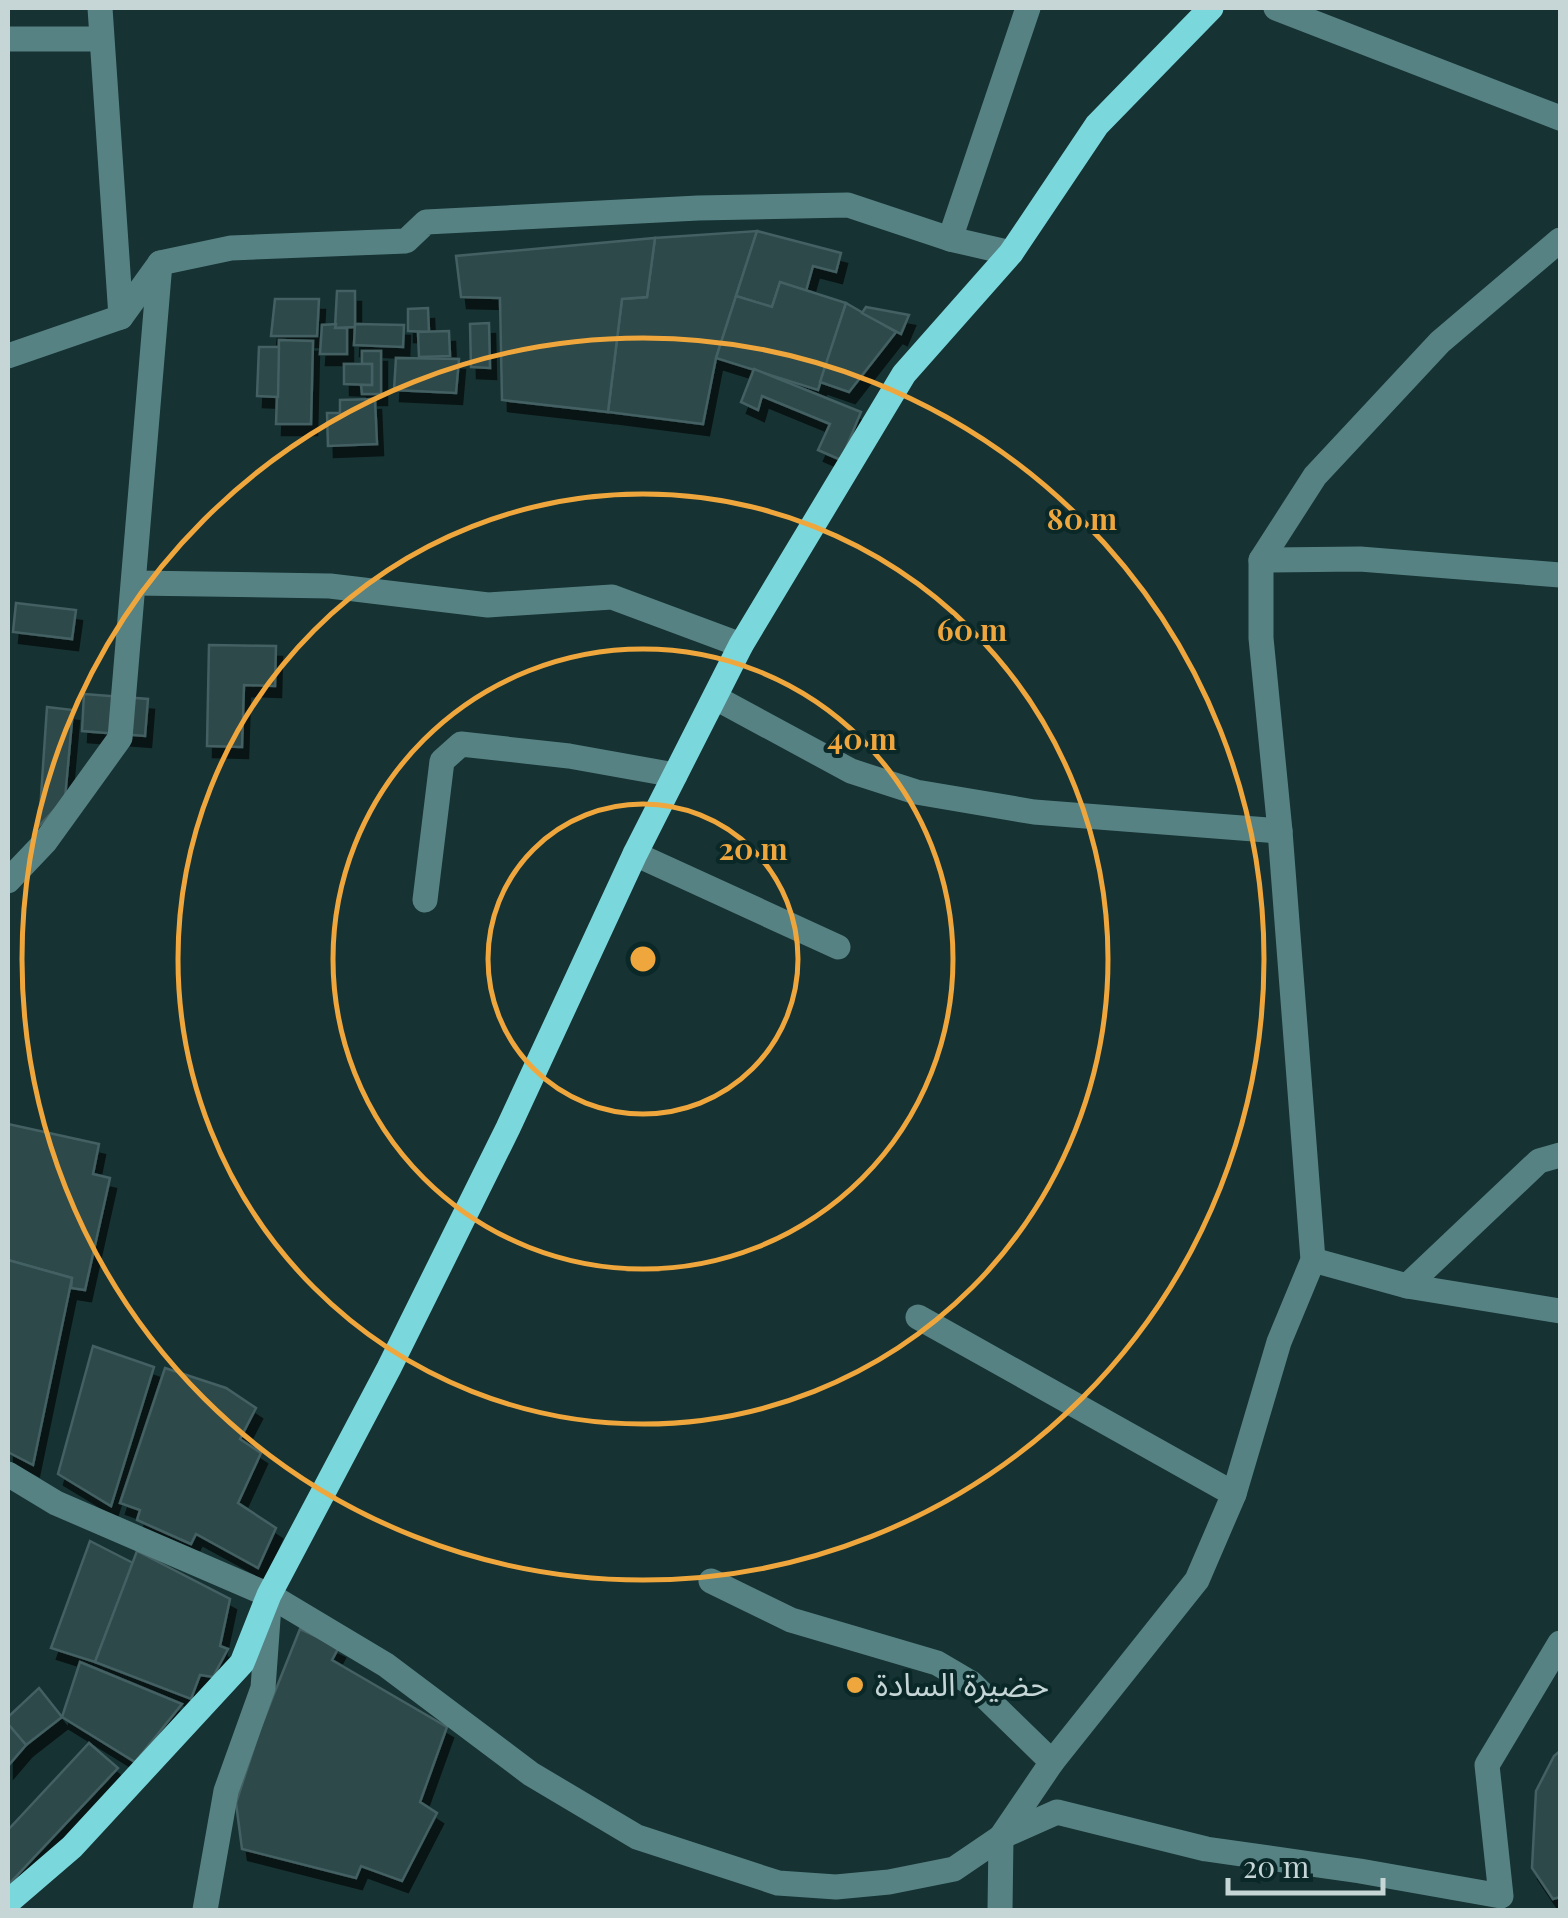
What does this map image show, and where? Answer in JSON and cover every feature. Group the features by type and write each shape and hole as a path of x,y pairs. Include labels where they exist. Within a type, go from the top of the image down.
{"main road":[{"path":"8,1902 72,1847 242,1663 269,1594 389,1368 499,1146 635,854 741,645 904,374 1011,253 1097,125 1212,8"}],"street":[{"path":"100,8 122,317"},
{"path":"950,240 1028,8"},
{"path":"1276,8 1560,118"},
{"path":"8,39 101,39"},
{"path":"8,356 122,317 160,264 231,248 406,242 426,222 698,208 848,205 950,240 1011,253"},
{"path":"1000,1910 1001,1837 1052,1762 1197,1580 1234,1494 1279,1342 1313,1260 1261,638 1261,560 1327,462 1440,342 1560,240"},
{"path":"8,881 45,842 120,738 160,264"},
{"path":"1261,560 1360,559 1560,575"},
{"path":"135,582 330,586 488,605 612,597 741,645"},
{"path":"716,698 851,771 916,792 1034,812 1280,832"},
{"path":"425,900 442,761 461,744 570,756 675,775"},
{"path":"635,854 838,947"},
{"path":"1406,1286 1539,1161 1560,1154"},
{"path":"1313,1260 1406,1286 1560,1312"},
{"path":"918,1317 1234,1494"},
{"path":"8,1474 56,1504 269,1594 386,1666 531,1774 637,1838 778,1883 836,1887 889,1882 954,1868 1001,1837 1057,1812 1206,1849 1501,1896 1523,1910"},
{"path":"711,1581 791,1620 936,1663 971,1683 1052,1762"},
{"path":"206,1910 226,1791 263,1688 269,1594"},
{"path":"1501,1896 1487,1765 1560,1643"}],"building":[{"path":"757,231 716,358 703,424 608,412 622,299 647,297 655,238"},
{"path":"757,231 841,253 836,272 813,266 806,291 780,282 772,307 736,296"},
{"path":"655,238 647,297 622,299 608,412 502,400 500,298 461,297 456,256"},
{"path":"780,282 846,303 818,390 716,358 736,296 772,307"},
{"path":"337,291 355,291 355,327 335,328"},
{"path":"275,299 319,299 317,336 271,336"},
{"path":"846,303 896,332 849,392 820,382"},
{"path":"866,307 909,315 901,334 862,313"},
{"path":"428,308 429,332 408,331 408,309"},
{"path":"489,323 490,368 471,367 470,324"},
{"path":"336,324 335,328 347,328 347,354 320,354 322,325"},
{"path":"355,324 404,325 403,347 354,345"},
{"path":"449,331 450,356 419,357 418,332"},
{"path":"279,340 313,341 311,424 276,424"},
{"path":"259,347 279,347 278,397 257,396"},
{"path":"362,351 381,351 381,394 362,394 361,385 372,385 372,364 362,364"},
{"path":"396,358 459,359 456,393 394,390"},
{"path":"344,364 372,364 372,385 344,384"},
{"path":"754,369 861,412 841,460 818,450 830,424 762,396 758,410 741,402"},
{"path":"375,399 377,444 328,446 327,413 340,413 340,400"},
{"path":"16,603 76,610 72,639 13,632"},
{"path":"209,645 276,646 275,686 244,685 242,747 207,746"},
{"path":"84,694 148,699 145,736 82,731"},
{"path":"47,707 73,710 65,798 39,826"},
{"path":"8,1124 99,1144 93,1174 110,1178 85,1290 71,1288 72,1278 8,1260"},
{"path":"8,1260 72,1278 33,1465 8,1452"},
{"path":"93,1346 154,1367 111,1506 58,1474"},
{"path":"165,1368 226,1388 256,1408 240,1439 261,1453 238,1503 276,1528 258,1568 196,1534 191,1544 137,1520 140,1510 120,1503"},
{"path":"90,1541 133,1563 95,1662 51,1648"},
{"path":"137,1551 230,1599 220,1646 228,1649 213,1677 200,1675 191,1699 95,1662"},
{"path":"300,1629 339,1647 332,1660 447,1727 420,1802 437,1813 402,1881 361,1866 356,1878 242,1849 236,1803 260,1729"},
{"path":"80,1662 182,1704 135,1762 62,1717"},
{"path":"39,1688 62,1717 26,1745 8,1724 8,1717"},
{"path":"8,1724 26,1745 8,1766"},
{"path":"89,1743 118,1768 8,1885 8,1830"},
{"path":"1560,1751 1560,1897 1553,1899 1532,1868 1536,1791"}],"place":[{"name":"حضيرة السادة","path":"855,1685"}]}
